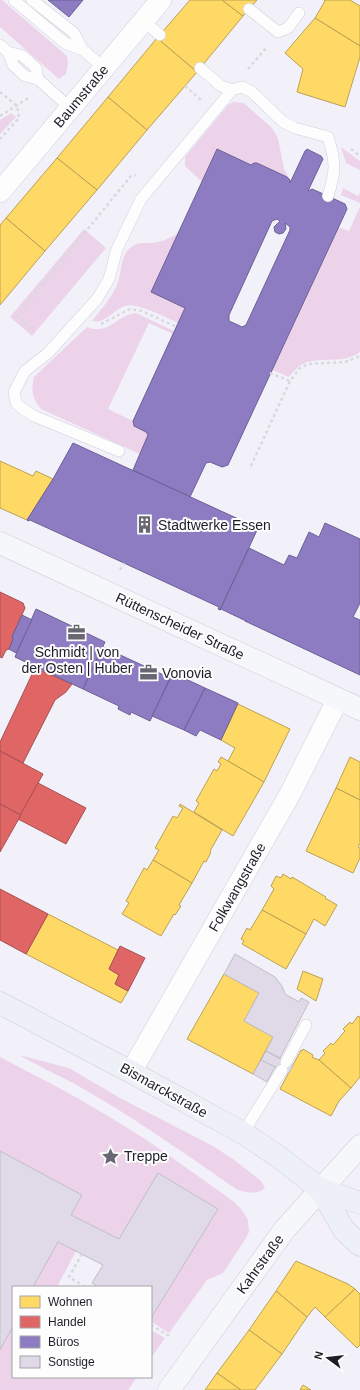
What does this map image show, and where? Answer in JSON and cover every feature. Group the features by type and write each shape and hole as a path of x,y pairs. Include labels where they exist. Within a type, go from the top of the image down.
{"main road":[{"name":"Bismarckstraße","path":"0,1003 243,1133 279,1157 320,1189"},
{"path":"320,1189 360,1203"},
{"path":"320,1189 344,1230 360,1245"}],"street":[{"name":"Baumstraße","path":"0,192 161,0"},
{"name":"Rüttenscheider Straße","path":"0,543 360,709"},
{"name":"Folkwangstraße","path":"131,1072 290,794 338,699"},
{"name":"Kahrstraße","path":"169,1390 278,1238 320,1189 360,1146"}],"lane":[{"path":"14,0 65,44 83,50"},
{"path":"32,0 74,33 83,50 104,68"},
{"path":"249,9 278,32 288,28 299,13"},
{"path":"144,21 160,35"},
{"path":"4,49 13,65 25,76 42,83 71,109"},
{"path":"200,68 221,86 232,90"},
{"path":"119,451 34,416 23,409 16,402 14,392 25,371 48,353 97,299 109,279 118,249 141,199 232,90 242,87 252,92 284,122 295,128 328,138 333,153 335,167 333,182 328,196"},
{"path":"243,1133 284,1066 306,1025"}],"path":[{"path":"0,116 17,106 42,83"},
{"path":"185,86 206,104"},
{"path":"0,92 17,106 19,118 0,139"},
{"path":"81,318 96,326 105,323 122,312 130,309 142,311 176,327"},
{"path":"251,466 290,381 300,368 308,364 345,362 360,356"},
{"path":"270,373 290,381"},
{"path":"120,570 124,563"},
{"path":"82,1254 69,1277 83,1286"},
{"path":"152,1326 171,1337"}],"shaded area":[{"path":"0,0 2,0 67,56 68,63 66,74 59,79 0,27"},
{"path":"233,102 244,103 272,128 278,138 284,169 289,178 257,163 202,182 185,166 185,157 228,105"},
{"path":"11,113 16,117 0,134 0,120"},
{"path":"341,147 360,161 360,170 346,163"},
{"path":"343,188 358,196 360,193 360,203 341,195"},
{"path":"360,207 360,352 346,358 319,360 305,363 298,367 289,377 272,370 338,227 349,231"},
{"path":"84,229 106,248 32,336 10,317"},
{"path":"180,232 151,292 185,308 178,323 144,308 130,305 121,308 105,319 92,321 113,293 119,278 122,262 129,249 137,244 163,241"},
{"path":"136,313 174,331 173,334 149,323 108,409 133,421 134,426 146,432 148,435 140,454 41,409 34,398 33,390 34,377 87,327 101,329 123,317"},
{"path":"19,1055 69,1068 120,1098 213,1146 233,1159 261,1181 265,1188 258,1192 251,1193 236,1189 115,1108 73,1083"},
{"path":"0,1057 114,1119 166,1153 233,1201 242,1210 248,1220 249,1232 223,1273 207,1280 169,1333 152,1322 152,1316 218,1209 159,1173 119,1239 71,1215 82,1195 0,1151"},
{"path":"58,1242 76,1251 58,1286 34,1286"},
{"path":"12,1328 12,1378 136,1378 128,1390 0,1390 0,1350"},
{"path":"152,1331 165,1338 152,1357"}],"building: Wohnen":[{"path":"190,0 222,0 243,16 197,72 157,38"},
{"path":"222,0 257,0 243,16"},
{"path":"324,0 350,0 360,6 360,46 315,18 325,1"},
{"path":"315,18 360,46 360,57 345,107 297,92 303,69 285,53"},
{"path":"157,38 197,72 147,130 108,97"},
{"path":"108,97 147,130 97,190 57,158"},
{"path":"57,158 97,190 45,251 6,218"},
{"path":"6,218 45,251 0,305 0,225"},
{"path":"0,461 33,476 36,471 53,479 27,520 0,508"},
{"path":"238,704 290,729 264,782 228,761 235,748 221,740"},
{"path":"221,757 264,782 233,836 194,812 199,803 196,801 214,769 217,771 221,764 218,762"},
{"path":"350,757 360,762 360,800 336,788"},
{"path":"336,788 360,800 360,844 358,847 360,848 360,858 353,873 306,851"},
{"path":"180,804 222,830 210,851 211,852 206,862 204,861 192,883 153,860 159,850 155,848 173,816 177,818 183,808 179,806"},
{"path":"153,860 192,883 179,905 181,906 175,915 174,914 161,936 122,914 129,903 126,901 144,868 147,870"},
{"path":"283,874 291,879 292,877 337,905 325,926 314,919 306,934 262,910 274,889 271,886 276,876 281,878"},
{"path":"262,910 306,934 286,969 242,944 244,941 241,939 247,928 250,930"},
{"path":"48,914 118,950 109,969 119,975 115,984 128,991 121,1003 26,954"},
{"path":"303,971 323,979 316,1001 297,989"},
{"path":"224,974 259,993 244,1021 273,1037 253,1074 187,1039"},
{"path":"358,1016 360,1017 360,1077 351,1088 319,1060 325,1053 323,1051 331,1043 333,1045 345,1031 343,1029 350,1022 352,1024"},
{"path":"303,1049 313,1055 312,1057 319,1060 351,1088 339,1101 331,1116 280,1089 301,1050 302,1051"},
{"path":"296,1261 348,1284 355,1289 325,1317 315,1307 307,1317 276,1291"},
{"path":"355,1289 360,1294 360,1345 357,1348 325,1317"},
{"path":"276,1291 307,1317 282,1354 249,1330"},
{"path":"249,1330 282,1354 255,1390 241,1390 217,1373"},
{"path":"217,1373 241,1390 205,1390"},
{"path":"303,1385 311,1390 300,1390"}],"building: Handel":[{"path":"0,592 23,603 25,608 12,637 13,639 9,649 6,650 2,658 0,657"},
{"path":"35,668 72,684 66,692 55,700 23,763 0,751 0,742"},
{"path":"0,751 43,774 21,815 0,804"},
{"path":"38,783 86,808 66,844 18,819"},
{"path":"0,804 21,815 0,852"},
{"path":"0,889 48,914 26,954 0,940"},
{"path":"120,946 145,958 128,991 115,984 119,975 109,969"}],"building: Büros":[{"path":"48,0 83,0 69,17"},
{"path":"217,149 251,165 257,163 287,177 290,180 290,183 307,149 321,156 323,159 308,191 312,189 328,196 345,204 347,209 228,465 222,467 210,462 206,463 190,497 133,470 148,435 146,432 134,426 133,421 185,308 151,292","holes":["277,219 280,221 274,227 275,232 279,234 283,233 286,229 285,223 290,227 290,230 246,325 242,327 229,321 229,315 272,221"]},
{"name":"Stadtwerke Essen","path":"73,443 258,528 220,610 218,609 219,607 30,520 27,520 53,479"},
{"path":"325,523 360,539 360,603 353,617 360,620 360,675 221,609 220,610 249,548 284,565 289,555 297,558 309,532 319,537"},
{"path":"36,609 105,642 83,689 15,657"},
{"path":"22,615 32,620 16,653 9,649 13,639 12,637"},
{"path":"103,647 170,678 150,721 131,712 130,715 118,709 119,706 83,689"},
{"path":"173,673 205,688 184,730 152,716"},
{"path":"205,688 238,703 221,740 200,730 196,736 184,730"}],"building: Sonstige":[{"path":"235,954 275,977 282,986 285,994 299,1002 301,998 309,1002 280,1058 266,1051 273,1037 244,1021 259,993 224,974"},
{"path":"266,1051 293,1066 288,1074 261,1060"},
{"path":"261,1060 275,1067 267,1082 253,1074"},
{"path":"0,1151 82,1195 71,1215 119,1239 158,1173 218,1209 152,1316 152,1286 96,1286 92,1283 103,1265 58,1242 34,1286 12,1286 12,1328 0,1350"}],"place":[{"name":"Stadtwerke Essen","path":"145,525"},
{"name":"Schmidt | von der Osten | Huber","path":"77,632"},
{"name":"Vonovia","path":"149,673"},
{"name":"Treppe","path":"111,1156"}]}
